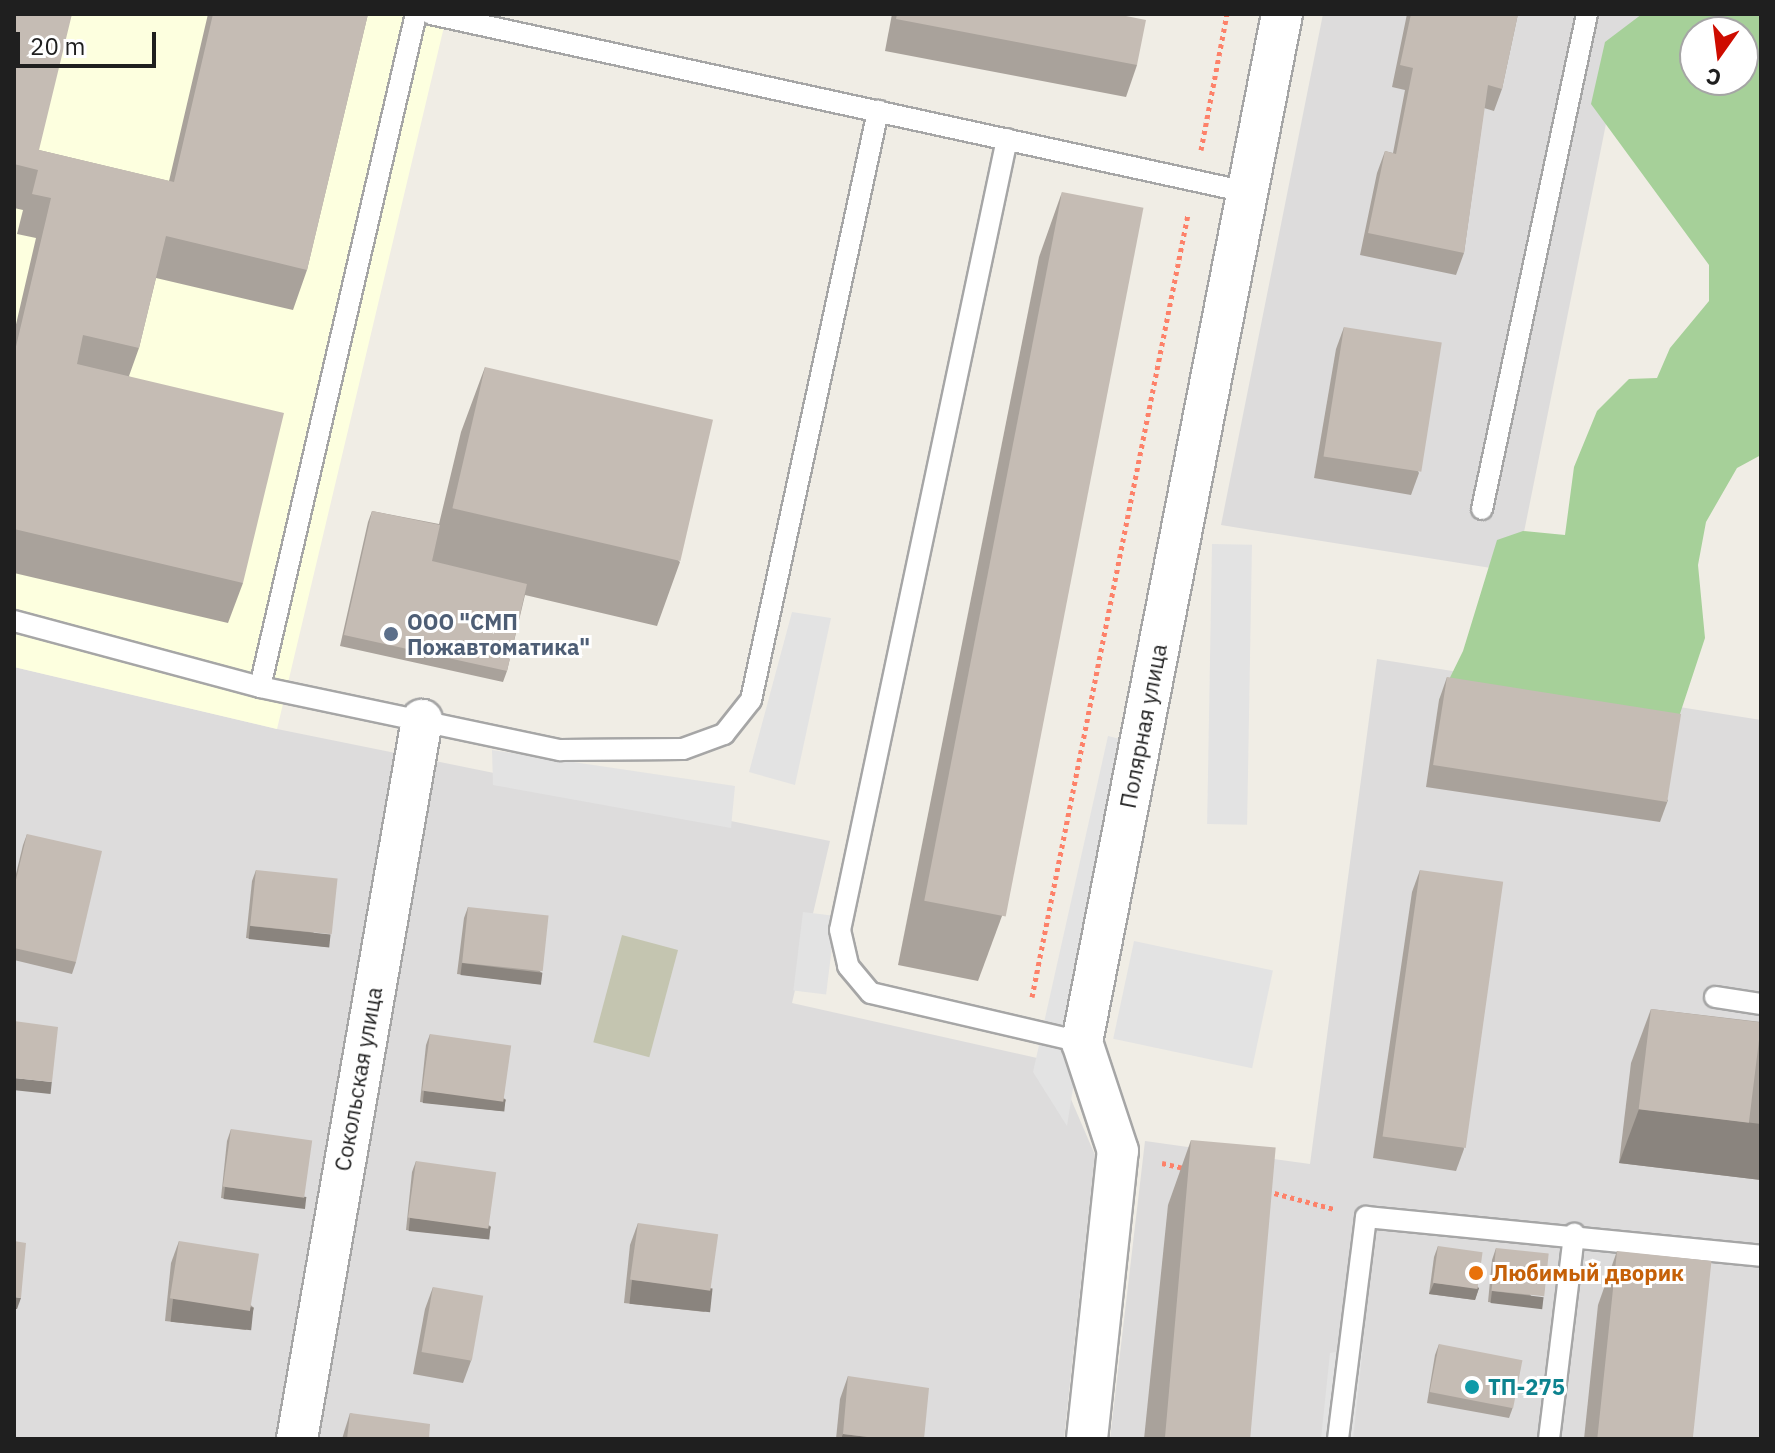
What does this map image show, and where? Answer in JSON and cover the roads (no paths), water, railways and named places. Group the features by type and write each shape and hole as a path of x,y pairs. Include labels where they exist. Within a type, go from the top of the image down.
{"street":[{"name":"Полярная улица","path":"1087,1439 1118,1151 1082,1042 1282,14"},
{"name":"Сокольская улица","path":"297,1439 422,720"}],"lane":[{"path":"260,687 416,14"},
{"path":"431,14 1247,192"},
{"path":"1482,509 1587,14"},
{"path":"14,621 260,687 560,750 683,749 724,734 751,700 878,111"},
{"path":"1007,139 840,930 848,966 871,993 1082,1042"},
{"path":"1715,997 1761,1004"},
{"path":"1338,1439 1366,1217 1574,1234 1761,1256"},
{"path":"1549,1439 1574,1234"}],"place":[{"name":"ООО \"СМП Пожавтоматика\"","path":"391,634"},
{"name":"Любимый дворик","path":"1476,1273"},
{"name":"ТП-275","path":"1472,1387"}]}
